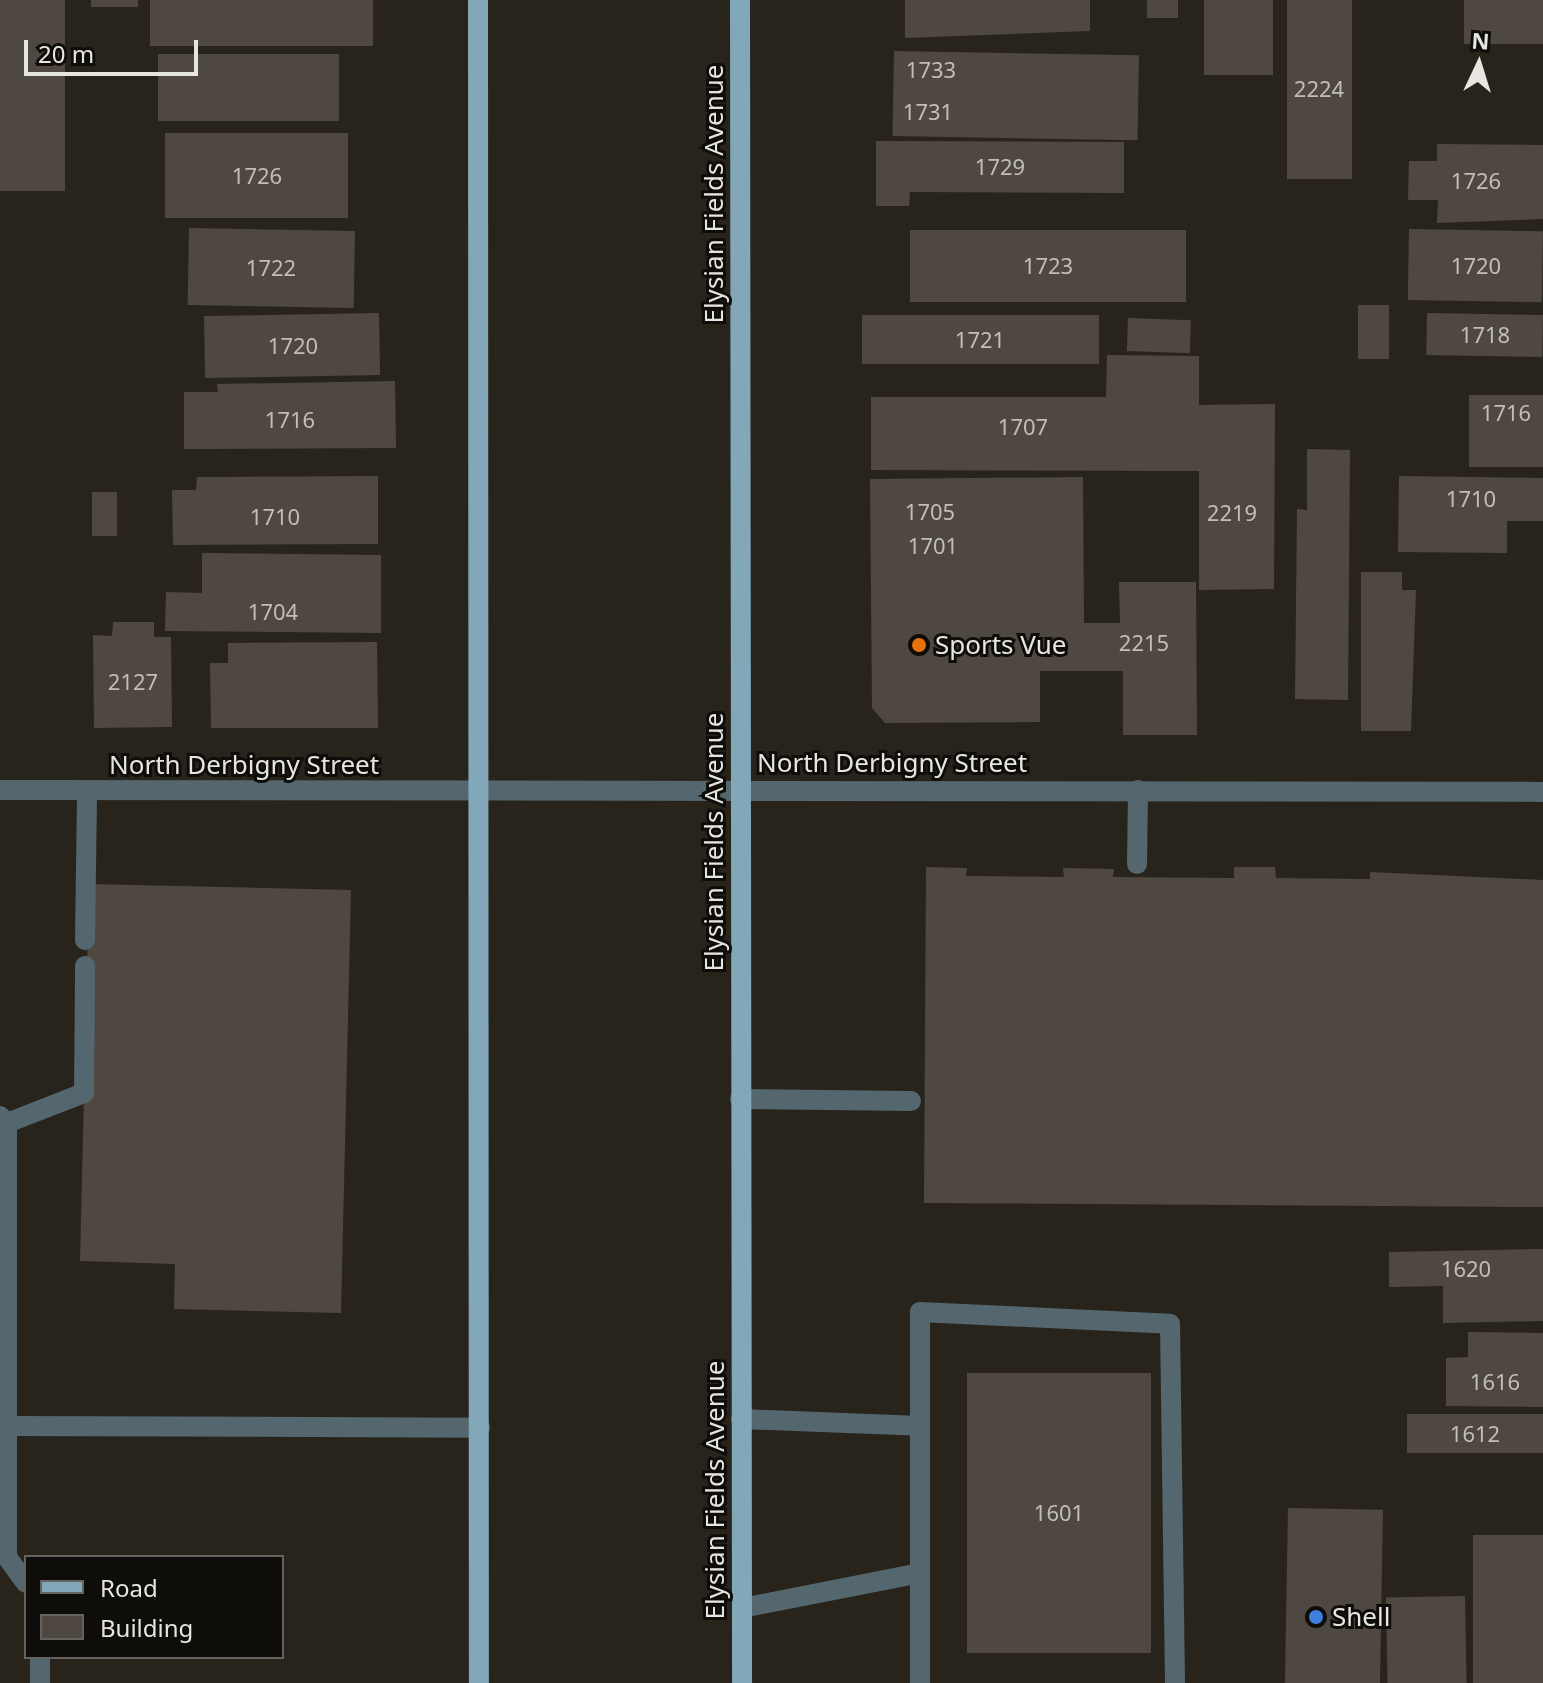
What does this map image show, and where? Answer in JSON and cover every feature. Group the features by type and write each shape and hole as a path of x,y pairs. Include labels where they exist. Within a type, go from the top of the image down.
{"main road":[{"path":"478,0 479,1683"},
{"name":"Elysian Fields Avenue","path":"740,0 742,1683"}],"street":[{"name":"North Derbigny Street","path":"0,790 740,788 1543,792"},
{"path":"1137,864 1138,790"},
{"path":"85,940 87,791"},
{"path":"24,1580 7,1557 4,1120 84,1093 85,966"},
{"path":"740,1099 911,1101"},
{"path":"920,1683 920,1312 1170,1324 1175,1683"},
{"path":"741,1419 920,1426"},
{"path":"7,1426 480,1428"},
{"path":"742,1608 920,1573"},
{"path":"40,1659 40,1683"}],"building":[{"path":"0,0 65,0 65,191 0,191"},
{"path":"91,0 138,0 138,7 91,7"},
{"path":"150,0 373,0 373,46 150,46"},
{"path":"905,0 1090,0 1090,31 905,38"},
{"path":"1147,0 1178,0 1178,18 1147,18"},
{"path":"1204,0 1273,0 1273,75 1204,75"},
{"path":"1287,0 1352,0 1352,179 1287,179"},
{"path":"1464,0 1543,0 1543,44 1464,44"},
{"path":"894,51 1139,55 1137,140 893,136"},
{"path":"158,54 339,54 339,121 158,121"},
{"path":"165,133 348,133 348,218 165,218"},
{"path":"876,141 1124,142 1124,193 910,192 909,206 876,206"},
{"path":"1437,144 1543,145 1543,219 1437,223 1438,200 1408,200 1409,161 1437,161"},
{"path":"189,228 355,231 354,308 188,305"},
{"path":"1409,229 1543,231 1542,302 1408,300"},
{"path":"910,230 1186,230 1186,302 910,302"},
{"path":"1358,305 1389,305 1389,359 1358,359"},
{"path":"379,313 380,375 205,378 204,316"},
{"path":"1427,313 1543,315 1542,357 1426,355"},
{"path":"862,315 1099,315 1099,364 862,364"},
{"path":"1128,318 1191,320 1190,353 1127,351"},
{"path":"1107,355 1199,356 1199,405 1275,404 1274,589 1199,590 1199,471 871,470 871,397 1106,397"},
{"path":"395,381 396,448 184,449 184,392 218,392 217,384"},
{"path":"1469,395 1543,395 1543,467 1469,467"},
{"path":"1307,449 1350,450 1348,700 1295,699 1297,509 1307,510"},
{"path":"378,476 378,544 173,545 172,490 196,490 197,477"},
{"path":"1399,476 1543,478 1543,521 1507,521 1507,553 1398,552"},
{"path":"1083,477 1084,623 1120,623 1119,582 1196,582 1197,735 1123,735 1123,671 1040,671 1040,722 885,723 872,708 870,479"},
{"path":"92,492 117,492 117,536 92,536"},
{"path":"202,553 381,555 381,633 165,631 166,592 202,593"},
{"path":"1361,572 1402,572 1402,590 1416,590 1411,731 1361,731"},
{"path":"113,622 154,622 154,637 171,637 172,727 94,728 93,635 112,636"},
{"path":"377,642 378,728 211,728 210,663 228,663 228,643"},
{"path":"926,867 967,868 966,876 1064,877 1063,868 1114,869 1113,877 1234,878 1234,867 1275,867 1276,878 1370,879 1370,872 1543,880 1543,1207 924,1203"},
{"path":"89,884 351,890 341,1313 174,1309 175,1264 80,1261"},
{"path":"1543,1249 1543,1321 1443,1323 1443,1286 1389,1287 1389,1252"},
{"path":"1468,1332 1543,1333 1543,1407 1446,1406 1446,1358 1468,1357"},
{"path":"967,1373 1151,1373 1151,1653 967,1653"},
{"path":"1407,1414 1543,1414 1543,1453 1407,1453"},
{"path":"1288,1508 1383,1510 1380,1683 1285,1683"},
{"path":"1473,1535 1543,1535 1543,1683 1473,1683"},
{"path":"1465,1596 1467,1683 1388,1683 1386,1597"}],"place":[{"name":"Sports Vue","path":"919,645"},
{"name":"Shell","path":"1316,1617"}]}
